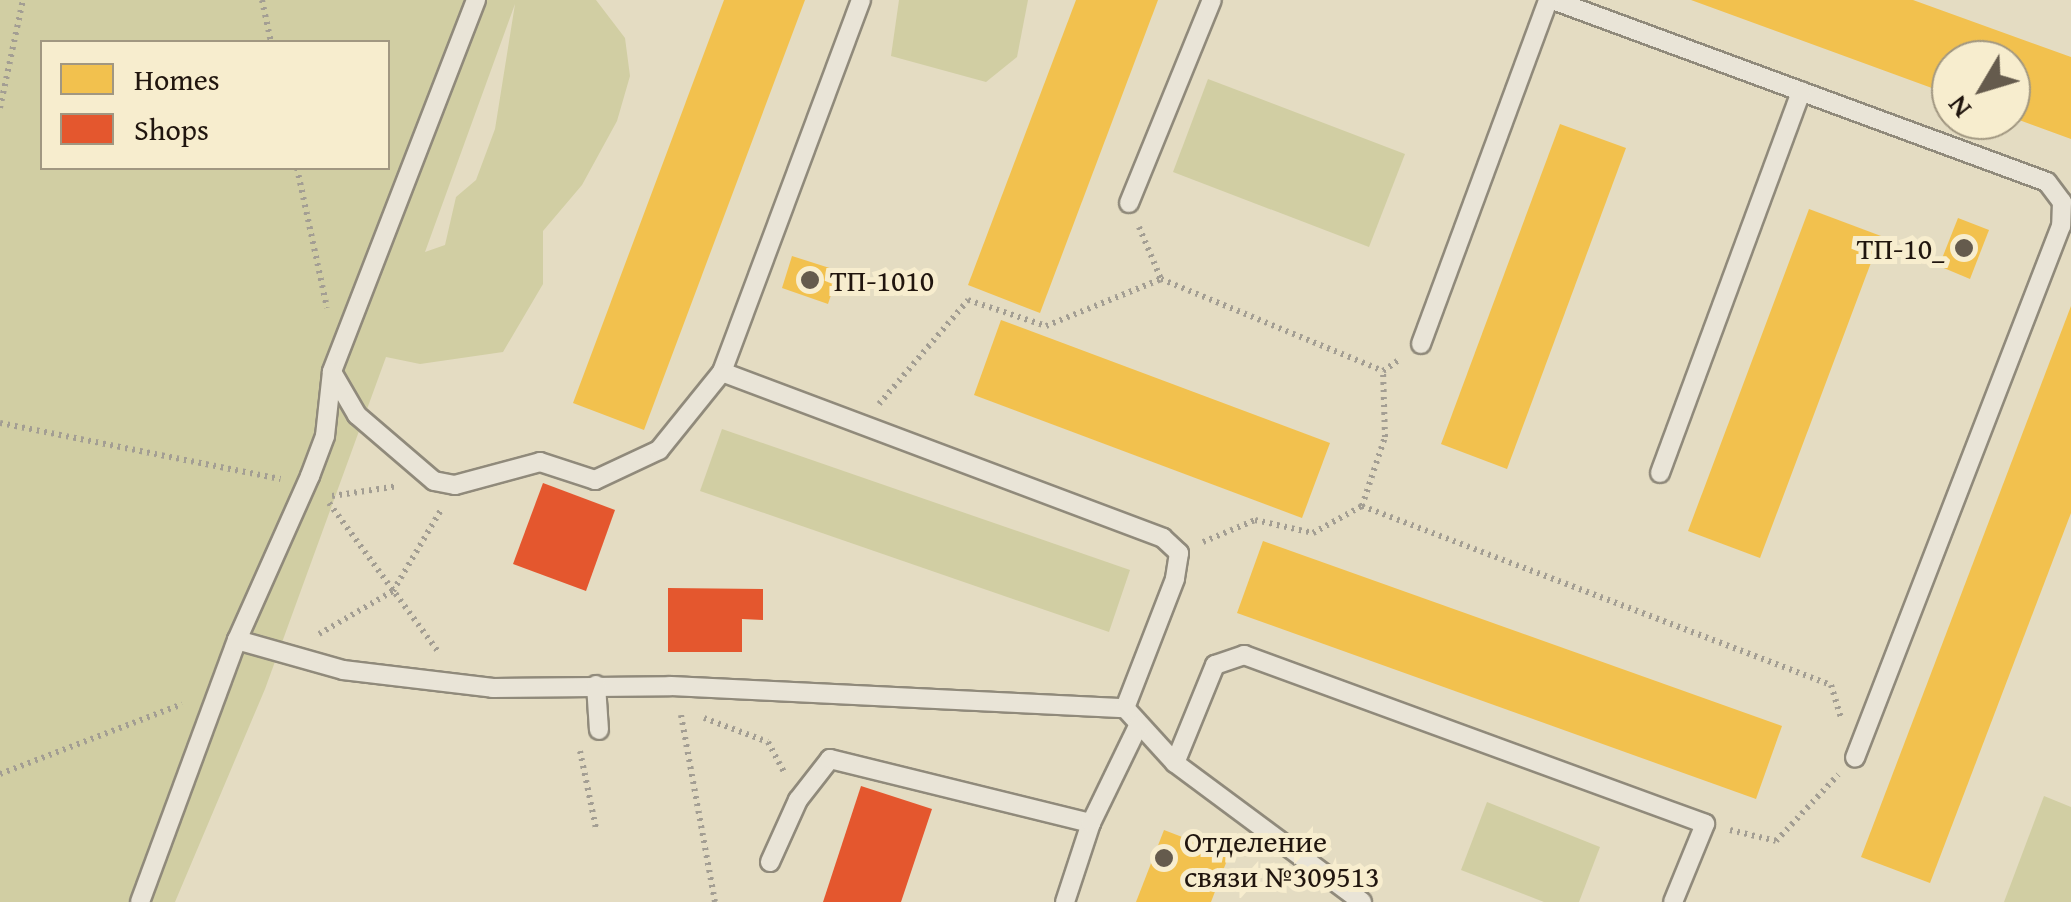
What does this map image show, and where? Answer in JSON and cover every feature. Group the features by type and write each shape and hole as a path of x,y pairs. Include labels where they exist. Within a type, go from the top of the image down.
{"lane":[{"path":"140,902 237,640 325,436 334,365 476,0"},
{"path":"334,365 357,415 434,481 455,485 540,462 595,480 616,474 659,450 722,372 861,0"},
{"path":"1129,202 1212,0"},
{"path":"1421,344 1550,0 2047,182 2062,202 2062,226 1854,758"},
{"path":"1660,473 1801,91"},
{"path":"722,372 1162,538 1179,553 1125,708"},
{"path":"237,640 343,670 461,684 670,686 1125,708"},
{"path":"1175,763 1215,665 1244,655 1704,824 1674,902"},
{"path":"596,685 598,730"},
{"path":"1125,708 1175,763 1362,902"},
{"path":"1065,902 1092,822 1138,726"},
{"path":"770,862 798,800 830,759 1092,822"}],"path":[{"path":"0,108 24,0"},
{"path":"262,0 271,40"},
{"path":"297,170 334,365"},
{"path":"1129,202 1161,279 1383,372"},
{"path":"861,424 968,300 1046,326 1161,279"},
{"path":"1383,372 1421,344"},
{"path":"1179,553 1254,520 1313,533 1362,506 1385,437 1383,372"},
{"path":"0,423 306,485"},
{"path":"434,481 324,497 461,684"},
{"path":"285,654 393,590 455,485"},
{"path":"1362,506 1831,685 1854,758 1776,841 1704,824"},
{"path":"0,774 134,726 219,686"},
{"path":"670,686 680,709 715,902"},
{"path":"680,709 768,742 798,800"},
{"path":"578,740 596,828"}],"shaded area":[{"path":"0,0 596,0 625,38 630,76 617,121 582,185 543,231 543,284 503,352 420,364 386,357 265,689 175,902 0,902","holes":["515,4 495,129 476,180 456,197 445,245 425,252"]},
{"path":"899,0 1028,0 1017,57 986,82 891,56"},
{"path":"1208,79 1405,154 1369,247 1173,172"},
{"path":"722,429 1130,570 1109,632 700,491"},
{"path":"2044,796 2071,807 2071,902 2004,902"},
{"path":"1487,802 1600,847 1579,902 1544,902 1461,870"}],"building: Homes":[{"path":"724,0 805,0 644,430 573,403"},
{"path":"1076,0 1158,0 1040,313 968,285"},
{"path":"1691,0 1913,0 2024,40 1931,40 1931,88"},
{"path":"2031,43 2071,57 2071,139 2031,124"},
{"path":"1560,124 1626,148 1507,469 1441,444"},
{"path":"1809,209 1881,236 1760,558 1688,531"},
{"name":"ТП-10_","path":"1958,218 1989,230 1970,279 1939,266"},
{"name":"ТП-1010","path":"792,256 839,271 828,304 782,288"},
{"path":"2071,306 2071,513 1930,883 1861,857"},
{"path":"1001,320 1330,443 1302,518 974,395"},
{"path":"1263,541 1782,726 1756,799 1237,613"},
{"path":"1164,830 1229,855 1211,902 1136,902"}],"building: Shops":[{"path":"543,483 615,510 586,591 513,564"},
{"path":"668,588 763,589 763,620 742,619 742,652 668,652"},
{"path":"861,786 932,809 901,902 823,902"}],"place":[{"name":"ТП-10_","path":"1964,248"},
{"name":"ТП-1010","path":"810,280"},
{"name":"Отделение связи №309513","path":"1164,858"}]}
